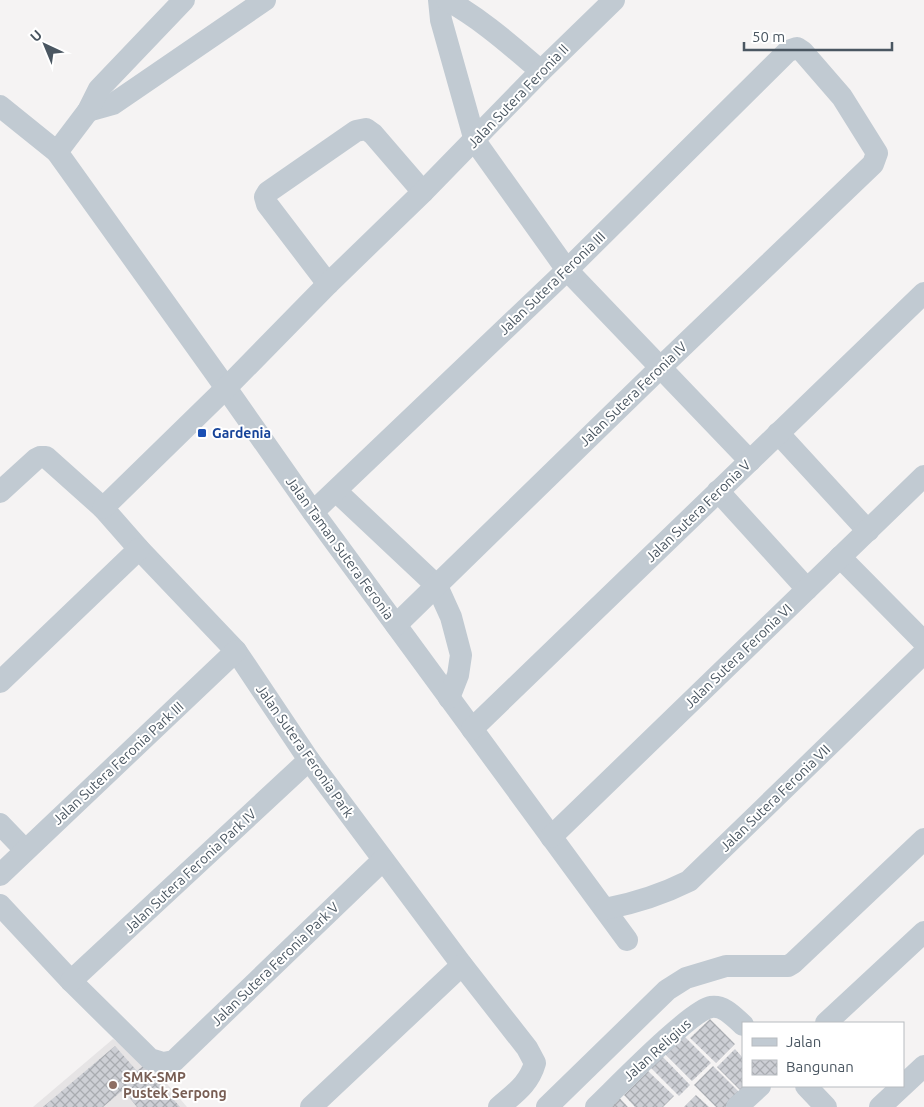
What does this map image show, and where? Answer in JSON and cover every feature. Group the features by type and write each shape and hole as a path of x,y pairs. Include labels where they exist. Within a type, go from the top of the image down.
{"street":[{"path":"57,152 88,111 99,89 184,0"},
{"path":"88,111 113,104 265,0"},
{"path":"439,0 441,20 474,141 567,270 750,461"},
{"path":"447,0 474,16 541,71"},
{"name":"Jalan Sutera Feronia II","path":"103,508 226,388 328,284 424,192 541,71 614,0"},
{"name":"Jalan Sutera Feronia IV","path":"396,625 873,164 877,153 842,97 803,52 797,48 788,51"},
{"name":"Jalan Sutera Feronia III","path":"313,512 567,270 788,51"},
{"name":"Jalan Taman Sutera Feronia","path":"0,106 57,152 313,512 628,940"},
{"path":"328,284 267,204 265,198 268,192 356,131 366,129 373,134 424,192"},
{"name":"Jalan Sutera Feronia V","path":"472,729 924,292"},
{"path":"778,434 868,530"},
{"name":"Jalan Sutera Feronia Park","path":"0,492 36,459 46,457 103,508 139,549 236,651 309,760 462,965 527,1048 535,1063 532,1073 527,1082 499,1107"},
{"name":"Jalan Sutera Feronia VI","path":"552,837 924,476"},
{"path":"718,491 807,589"},
{"path":"336,492 437,586 451,617 461,655 458,675 449,698"},
{"path":"0,682 139,549"},
{"path":"840,556 924,642"},
{"name":"Jalan Sutera Feronia Park III","path":"0,875 236,651"},
{"name":"Jalan Sutera Feronia VII","path":"605,909 634,903 665,893 689,881 924,653"},
{"name":"Jalan Sutera Feronia Park IV","path":"71,982 309,760"},
{"path":"0,824 25,850"},
{"path":"547,1107 667,990 686,978 726,966 788,966 924,839"},
{"name":"Jalan Sutera Feronia Park V","path":"71,982 150,1059 164,1063 174,1061 383,860"},
{"path":"0,905 71,982"},
{"path":"827,1022 924,932"},
{"path":"311,1107 462,965"},
{"name":"Jalan Religius","path":"596,1107 679,1028 703,1009 712,1007 725,1010 742,1024"},
{"path":"904,1085 924,1066"},
{"path":"737,1107 759,1087"},
{"path":"807,1087 826,1107"},
{"path":"880,1107 901,1087"}],"shaded area":[{"name":"SMK-SMP Pustek Serpong","path":"113,1039 148,1062 187,1107 33,1107"}],"building":[{"path":"710,1019 735,1044 716,1063 690,1038"},
{"path":"682,1034 711,1063 692,1081 663,1052"},
{"name":"SMK-SMP Pustek Serpong","path":"115,1046 137,1071 144,1065 180,1107 137,1107 123,1090 103,1107 43,1107"},
{"path":"735,1049 742,1057 742,1087 750,1087 743,1093 717,1067"},
{"path":"660,1054 690,1085 679,1096 648,1065"},
{"path":"713,1066 741,1094 729,1107 716,1107 694,1085"},
{"path":"648,1071 674,1096 663,1107 635,1107 624,1095"},
{"path":"615,1093 628,1107 601,1107"},
{"path":"696,1095 709,1107 684,1107"}],"place":[{"name":"Gardenia","path":"202,433"},
{"name":"SMK-SMP Pustek Serpong","path":"113,1085"}]}
